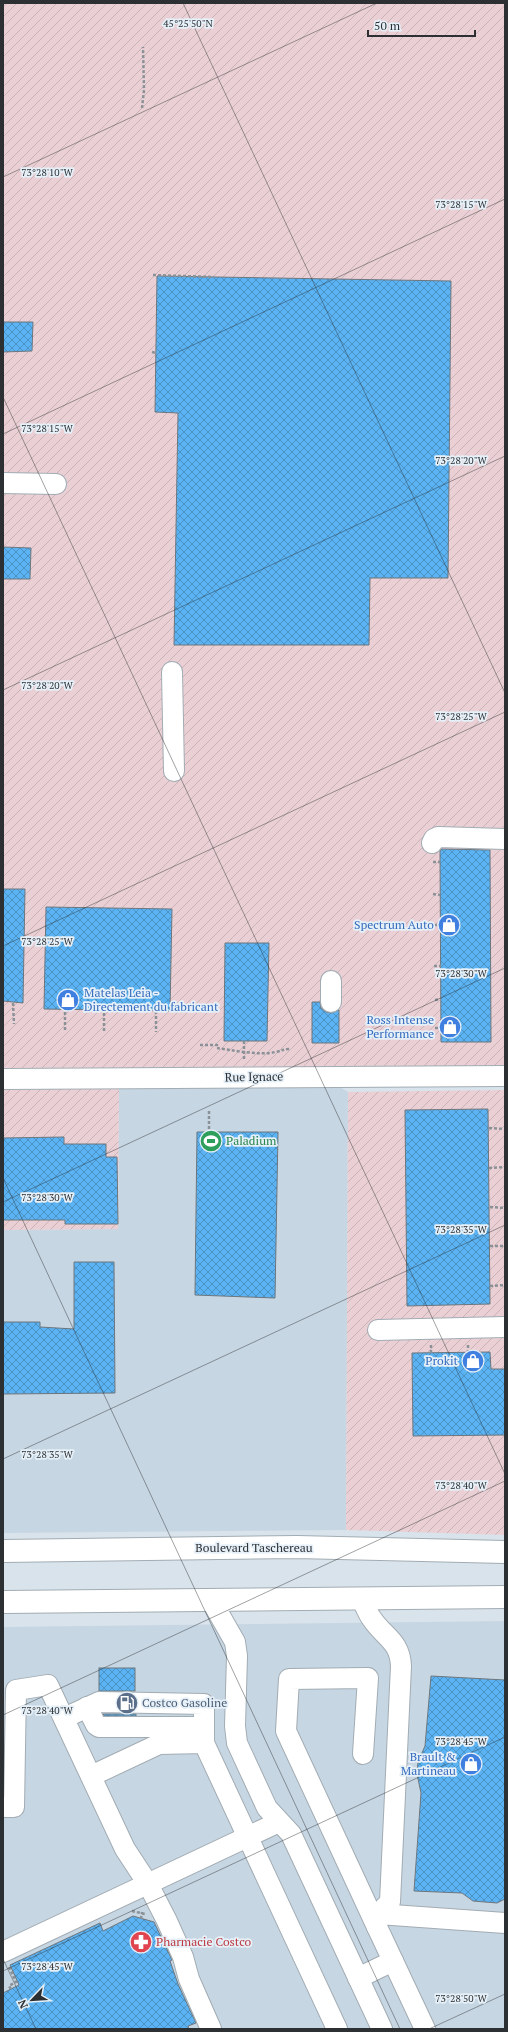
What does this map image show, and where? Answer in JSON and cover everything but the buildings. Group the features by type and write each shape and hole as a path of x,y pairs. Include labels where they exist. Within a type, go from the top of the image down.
{"main road":[{"name":"Boulevard Taschereau","path":"3,1551 297,1547 505,1552"},
{"path":"3,1602 505,1597"}],"street":[{"path":"3,483 56,484"},
{"path":"172,672 174,772"},
{"path":"432,853 434,839 441,837 505,839"},
{"path":"331,981 331,1002"},
{"name":"Rue Ignace","path":"3,1079 505,1076"},
{"path":"378,1330 505,1327"},
{"path":"362,1599 372,1620 392,1639 399,1652 401,1660 390,1902 377,1920"},
{"path":"211,1600 236,1642 236,1739 267,1808 291,1834 382,2029"},
{"path":"363,1754 368,1678 289,1679 286,1731 377,1920 393,1961 425,2029"},
{"path":"3,1807 14,1807 16,1690 48,1685 125,1849 148,1884 183,1957 189,1980 211,2029"},
{"path":"64,1718 99,1702 204,1704 204,1735 247,1837 337,2029"},
{"path":"91,1776 159,1744 204,1735"},
{"path":"7,1957 148,1884 279,1822"},
{"path":"377,1920 505,1923"},
{"path":"358,1978 393,1961"}],"path":[{"path":"142,108 144,90 143,47"},
{"path":"153,275 214,277"},
{"path":"152,352 156,353"},
{"path":"432,853 440,862"},
{"path":"433,894 440,895"},
{"path":"434,925 440,926"},
{"path":"434,966 440,966"},
{"path":"435,1000 441,999"},
{"path":"14,1003 14,1024"},
{"path":"65,1010 65,1030"},
{"path":"104,1010 104,1031"},
{"path":"156,1011 156,1032"},
{"path":"436,1028 441,1028"},
{"path":"244,1041 244,1055"},
{"path":"200,1045 217,1045 217,1048 244,1052 275,1052 281,1049 290,1049"},
{"path":"209,1111 209,1132"},
{"path":"489,1128 505,1128"},
{"path":"489,1168 505,1167"},
{"path":"490,1207 505,1208"},
{"path":"490,1246 505,1246"},
{"path":"490,1286 505,1285"},
{"path":"141,1919 142,1912"},
{"path":"7,1957 8,1964 16,1982 9,1986 11,1989"}],"shaded area":[{"path":"3,3 505,3 505,1067 3,1069"},
{"path":"340,1087 348,1092 346,1530 3,1533 3,1230 118,1229 119,1088"},
{"path":"119,1088 118,1229 3,1230 3,1090"},
{"path":"505,1090 505,1535 346,1530 348,1092"},
{"path":"505,1621 505,2029 3,2029 3,1627"}],"place":[{"name":"Spectrum Auto","path":"449,925"},
{"name":"Matelas Leia - Directement du fabricant","path":"68,1000"},
{"name":"Ross Intense Performance","path":"450,1027"},
{"name":"Paladium","path":"211,1141"},
{"name":"Prokit","path":"473,1361"},
{"name":"Costco Gasoline","path":"127,1703"},
{"name":"Brault & Martineau","path":"471,1764"},
{"name":"Pharmacie Costco","path":"141,1942"}]}
